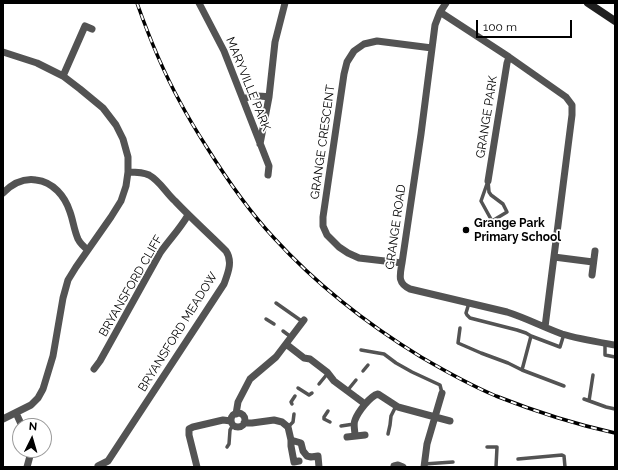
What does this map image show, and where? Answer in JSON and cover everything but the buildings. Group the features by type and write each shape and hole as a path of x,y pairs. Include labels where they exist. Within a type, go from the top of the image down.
{"main road":[{"path":"588,3 615,21"}],"street":[{"name":"MARYVILLE PARK","path":"199,3 224,51 269,166 268,175"},
{"path":"260,144 269,97 275,42 285,3"},
{"name":"GRANGE ROAD","path":"446,3 434,25 421,134 400,278 402,284 410,289 519,315 564,334 615,345"},
{"path":"440,12 509,57 566,97 572,105 572,115 545,327"},
{"path":"63,76 85,26 92,29"},
{"name":"GRANGE CRESCENT","path":"402,263 358,258 348,253 339,247 327,235 323,217 344,74 347,62 354,51 364,44 378,41 432,48"},
{"path":"3,52 37,63 63,76 103,108 116,125 123,139 128,157 126,186 121,201 68,280 63,298 53,356 43,389 32,405 3,419"},
{"name":"GRANGE PARK","path":"488,181 509,57"},
{"path":"243,99 256,96 269,97"},
{"name":"BRYANSFORD MEADOW","path":"98,466 108,461 224,284 230,261 228,254 220,245 188,215 157,181 148,174 128,172"},
{"path":"3,193 12,185 29,179 39,180 54,187 65,200 70,211 77,238 88,250"},
{"name":"BRYANSFORD CLIFF","path":"94,369 100,361 160,253 188,215"},
{"path":"592,275 595,251"},
{"path":"554,257 593,262"},
{"path":"232,423 232,416 236,414 238,402 250,379 276,357 303,321"},
{"path":"286,344 304,358 310,359 319,365 334,381 365,404"},
{"path":"424,465 427,444 442,392"},
{"path":"355,435 354,420 365,404 374,395 378,394 398,407 450,421"},
{"path":"16,413 18,418"},
{"path":"236,414 240,414 242,416 244,423"},
{"path":"197,467 189,435 189,429 223,420 238,427 244,423 274,420 282,422 288,427 294,462 299,461"},
{"path":"347,437 365,435"},
{"path":"291,440 301,443 303,451 307,456 318,456 319,467"},
{"path":"394,466 398,465 402,467"}],"lane":[{"path":"488,181 489,192 503,204 507,212 492,221 481,201 488,181"},
{"path":"482,197 491,195"},
{"path":"276,303 303,321"},
{"path":"469,303 466,313 470,318 517,330 560,347 564,334"},
{"path":"266,319 274,324"},
{"path":"460,328 458,343 564,386"},
{"path":"283,331 291,337"},
{"path":"522,370 531,336"},
{"path":"605,344 605,356 615,357"},
{"path":"361,350 384,354 402,366 440,385 442,392"},
{"path":"363,371 368,365"},
{"path":"319,384 328,373"},
{"path":"589,401 593,375"},
{"path":"347,391 356,380"},
{"path":"298,388 309,395 312,392"},
{"path":"292,404 291,402 294,396"},
{"path":"584,399 615,409"},
{"path":"388,434 391,416 396,405"},
{"path":"328,411 324,419 330,422"},
{"path":"288,427 293,422 294,414"},
{"path":"227,447 229,444 232,423"},
{"path":"341,426 354,424"},
{"path":"488,447 497,447 496,467"},
{"path":"518,459 562,455 564,456 565,467"},
{"path":"424,465 453,462"}],"railway":[{"path":"137,3 151,41 168,78 186,113 229,182 274,238 325,288 381,331 421,357 458,378 496,396 525,407 554,417 615,433"}],"place":[{"name":"Grange Park Primary School","path":"466,230"}]}
